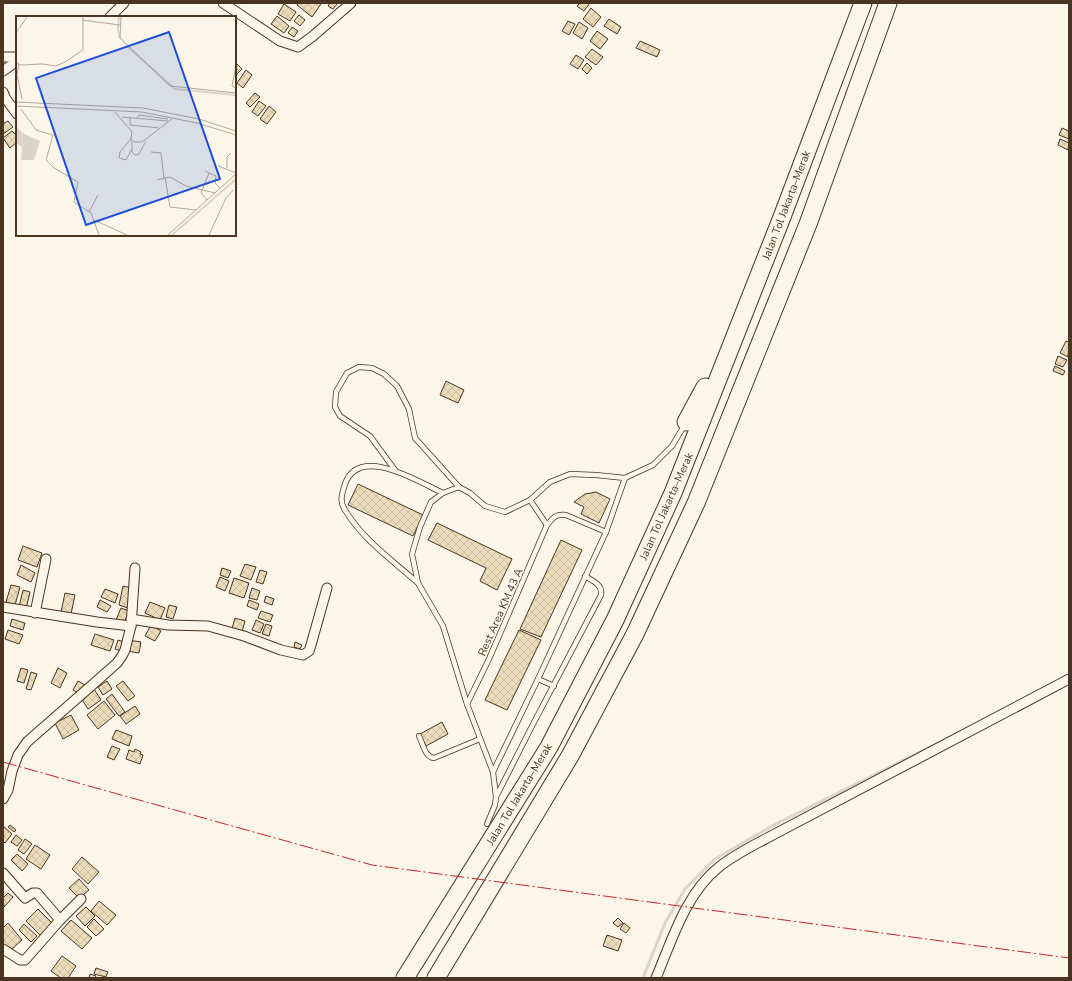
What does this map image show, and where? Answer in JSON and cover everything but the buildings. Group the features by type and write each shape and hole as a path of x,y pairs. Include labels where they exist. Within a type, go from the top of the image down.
{"highway":[{"name":"Jalan Tol Jakarta–Merak","path":"405,978 549,746 614,620 673,493 782,217 863,3"},
{"path":"436,978 570,756 635,634 696,503 808,224 888,3"},
{"path":"686,422 705,387 782,217"},
{"path":"399,978 416,945 488,824"}],"street":[{"path":"111,16 124,3"},
{"path":"223,3 280,41 298,47 351,3"},
{"path":"3,57 16,57"},
{"path":"3,72 16,62"},
{"path":"3,92 16,113"},
{"path":"35,613 46,559"},
{"path":"3,799 8,790 18,756 27,742 117,663 125,650 131,622 135,568"},
{"path":"3,607 97,622 131,622 208,626 244,636 281,650 303,655 309,651 328,588"},
{"path":"656,978 685,910 700,885 719,867 734,856 1069,679"},
{"path":"3,873 25,898 37,893 60,920"},
{"path":"3,949 20,960 25,960 60,920 81,899"}],"lane":[{"path":"395,470 370,436 340,416 335,407 336,392 347,373 358,367 372,368 384,374 397,386 409,409 415,438 459,487 470,493 485,506 505,512 530,500 550,482 570,474 625,478 653,465 672,446 686,422"},
{"path":"418,583 362,534 344,509 340,499 345,482 354,470 360,467 374,466 395,470 443,493"},
{"path":"493,772 606,532 625,478"},
{"path":"459,487 443,493 431,502 420,527 412,554 418,583 443,626 467,704 493,772 496,796 495,805 488,824"},
{"path":"530,500 547,525 556,515 559,514 566,515 606,532"},
{"name":"Rest Area KM 43 A","path":"467,704 489,659 547,525"},
{"path":"496,796 601,596 601,589 596,582 585,576"},
{"path":"538,679 554,686"},
{"path":"419,736 427,755 430,758 434,758 480,739"}],"waterway":[{"path":"643,978 665,923 685,889 715,859 772,826 950,737"}],"power":[{"path":"3,762 372,865 1069,958"}]}
